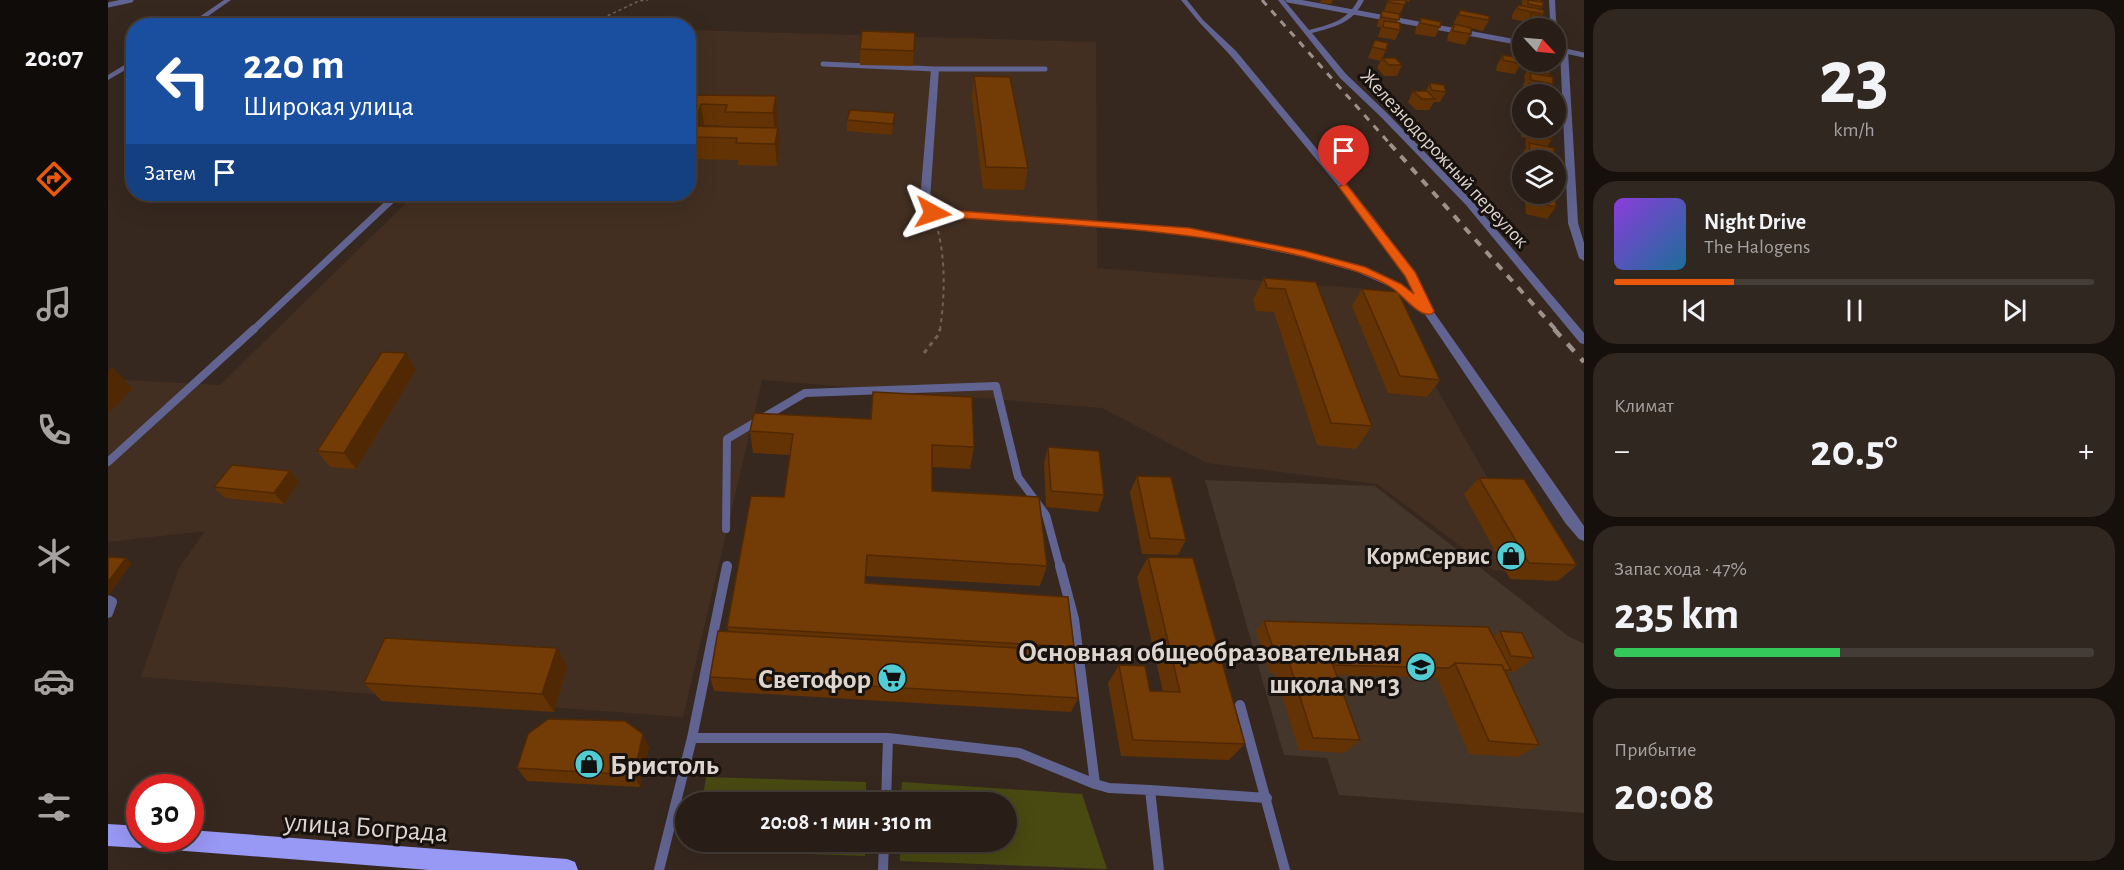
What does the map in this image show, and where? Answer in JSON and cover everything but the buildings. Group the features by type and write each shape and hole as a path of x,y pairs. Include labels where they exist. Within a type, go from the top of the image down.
{"main road":[{"path":"108,835 126,836"},
{"name":"улица Бограда","path":"204,843 402,864 567,870"}],"street":[{"path":"201,18 228,0"},
{"path":"1184,0 1233,53 1371,220 1411,275 1428,311 1564,511 1584,535"},
{"name":"Железнодорожный переулок","path":"1281,0 1343,76 1468,203 1584,339"},
{"path":"1308,32 1336,24 1356,13 1361,0"},
{"path":"1552,0 1553,18"},
{"path":"108,78 126,66"},
{"path":"935,69 925,200 933,213 1189,231 1305,254 1361,270 1397,286 1428,311"},
{"path":"1562,72 1573,223 1584,258"}],"lane":[{"path":"108,5 131,0"},
{"path":"1288,0 1512,42"},
{"path":"1566,51 1584,55"},
{"path":"1566,53 1584,63"},
{"path":"823,64 935,69 1045,69"},
{"path":"108,462 390,201"},
{"path":"726,529 727,439 805,393 996,386 1018,477 1046,515 1074,619 1095,784"},
{"path":"659,870 692,738 727,566"},
{"path":"108,600 112,602 108,613"},
{"path":"1240,705 1285,870"},
{"path":"692,738 888,738 1019,753 1109,788 1267,798"},
{"path":"886,792 888,738"},
{"path":"1150,790 1159,870"},
{"path":"883,870 884,852"}],"path":[{"path":"603,18 639,1 648,0"},
{"path":"924,353 939,334 944,306 943,247 933,213"}],"shaded area":[{"path":"696,30 1096,42 1097,268 1381,290 1543,576 1493,570 1377,484 1207,463 1102,408 762,380 683,717 141,677 179,568 205,531 108,542 108,379 220,385 408,201 696,201"},
{"name":"Основная общеобразовательная школа № 13","path":"1205,480 1375,486 1568,636 1584,644 1584,813 1339,795 1327,758 1284,755"},
{"path":"706,777 866,782 866,792 704,792"},
{"path":"902,782 1082,794 1107,869 900,861 900,852 1017,852 1017,792 902,792"},
{"path":"752,852 865,852 865,856"}],"railway":[{"path":"1262,0 1391,145"},
{"path":"1390,144 1556,330"},
{"path":"1554,329 1584,362"}],"place":[{"name":"КормСервис","path":"1511,556"},
{"name":"Основная общеобразовательная школа № 13","path":"1421,667"},
{"name":"Светофор","path":"892,678"},
{"name":"Бристоль","path":"589,764"}],"route":[{"path":"933,213 1189,231 1305,254 1361,270 1397,286 1428,311 1411,275 1344,187"}]}
